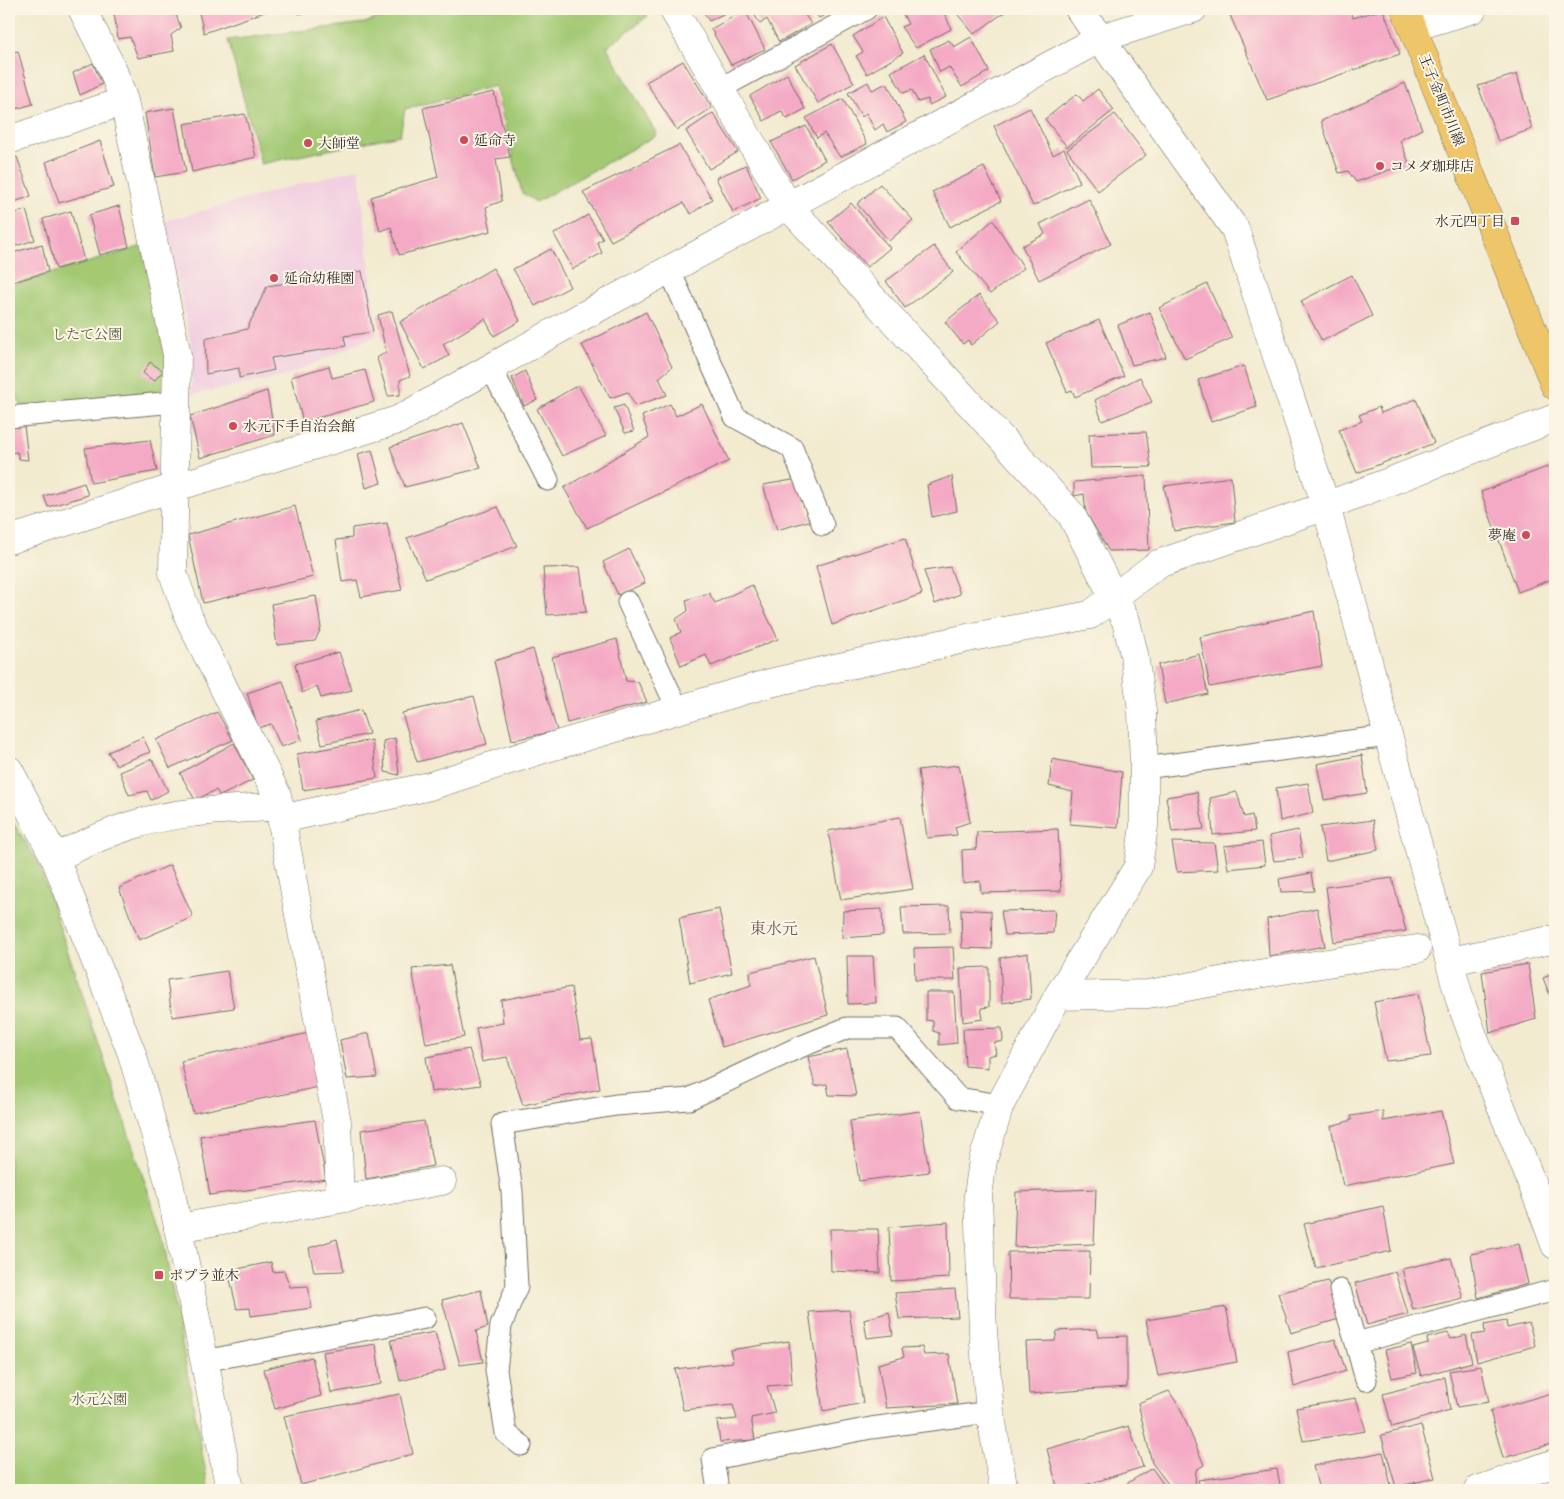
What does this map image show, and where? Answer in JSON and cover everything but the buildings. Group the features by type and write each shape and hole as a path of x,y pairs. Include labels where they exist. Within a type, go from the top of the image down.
{"main road":[{"name":"王子金町市川線","path":"1409,18 1555,386"}],"street":[{"path":"82,9 112,68 124,101 177,355 173,573 182,602 277,795 336,1122 340,1199"},
{"path":"673,9 789,207 1071,514 1126,620 1134,654 1142,711 1144,768 1144,826 1138,867 1058,996 1000,1105 983,1160 978,1196 980,1274 990,1412 1004,1490"},
{"path":"1079,9 1102,38 1235,229 1326,506 1451,961 1460,1000 1478,1050 1546,1192 1555,1245"},
{"path":"9,540 398,420 579,318 670,271 1102,38 1193,9"},
{"path":"1409,18 1473,9"},
{"path":"9,140 124,101"},
{"path":"55,858 86,842 136,824 190,814 281,812 430,786 678,710 808,674 972,637 1090,615 1158,564 1326,506 1555,418"},
{"path":"9,770 55,858 132,1054 169,1182 230,1490"},
{"path":"1451,961 1555,939"},
{"path":"1058,996 1148,994 1417,949"},
{"path":"178,1228 442,1181"},
{"path":"1478,1490 1555,1464"}],"lane":[{"path":"721,88 866,9"},
{"path":"670,271 735,417 792,448 823,525"},
{"path":"491,368 548,480"},
{"path":"9,417 175,402"},
{"path":"628,602 678,710"},
{"path":"1144,768 1388,736"},
{"path":"521,1445 506,1433 496,1370 501,1326 517,1286 512,1191 502,1124 616,1105 689,1099 795,1048 847,1028 898,1028 958,1098 1000,1105"},
{"path":"1340,1290 1366,1380"},
{"path":"1356,1343 1555,1290"},
{"path":"204,1360 425,1318"},
{"path":"718,1490 713,1459 871,1428 990,1412"}],"shaded area":[{"name":"延命幼稚園","path":"359,168 377,335 284,377 191,395 193,353 165,221"}],"green space":[{"path":"402,9 644,9 648,16 607,47 657,135 536,202 522,193 495,86 405,109 400,135 261,164 228,40 365,23"},
{"name":"したて公園","path":"143,246 167,362 167,393 23,410 9,377 9,286"},
{"name":"水元公園","path":"9,816 38,862 162,1234 209,1490 9,1490"}],"place":[{"name":"延命寺","path":"464,140"},
{"name":"大師堂","path":"308,143"},
{"name":"コメダ珈琲店","path":"1380,166"},
{"name":"水元四丁目","path":"1515,221"},
{"name":"延命幼稚園","path":"274,278"},
{"name":"水元下手自治会館","path":"233,426"},
{"name":"夢庵","path":"1526,535"},
{"name":"ポプラ並木","path":"159,1275"}],"district":[{"name":"東水元","path":"774,928"}]}
